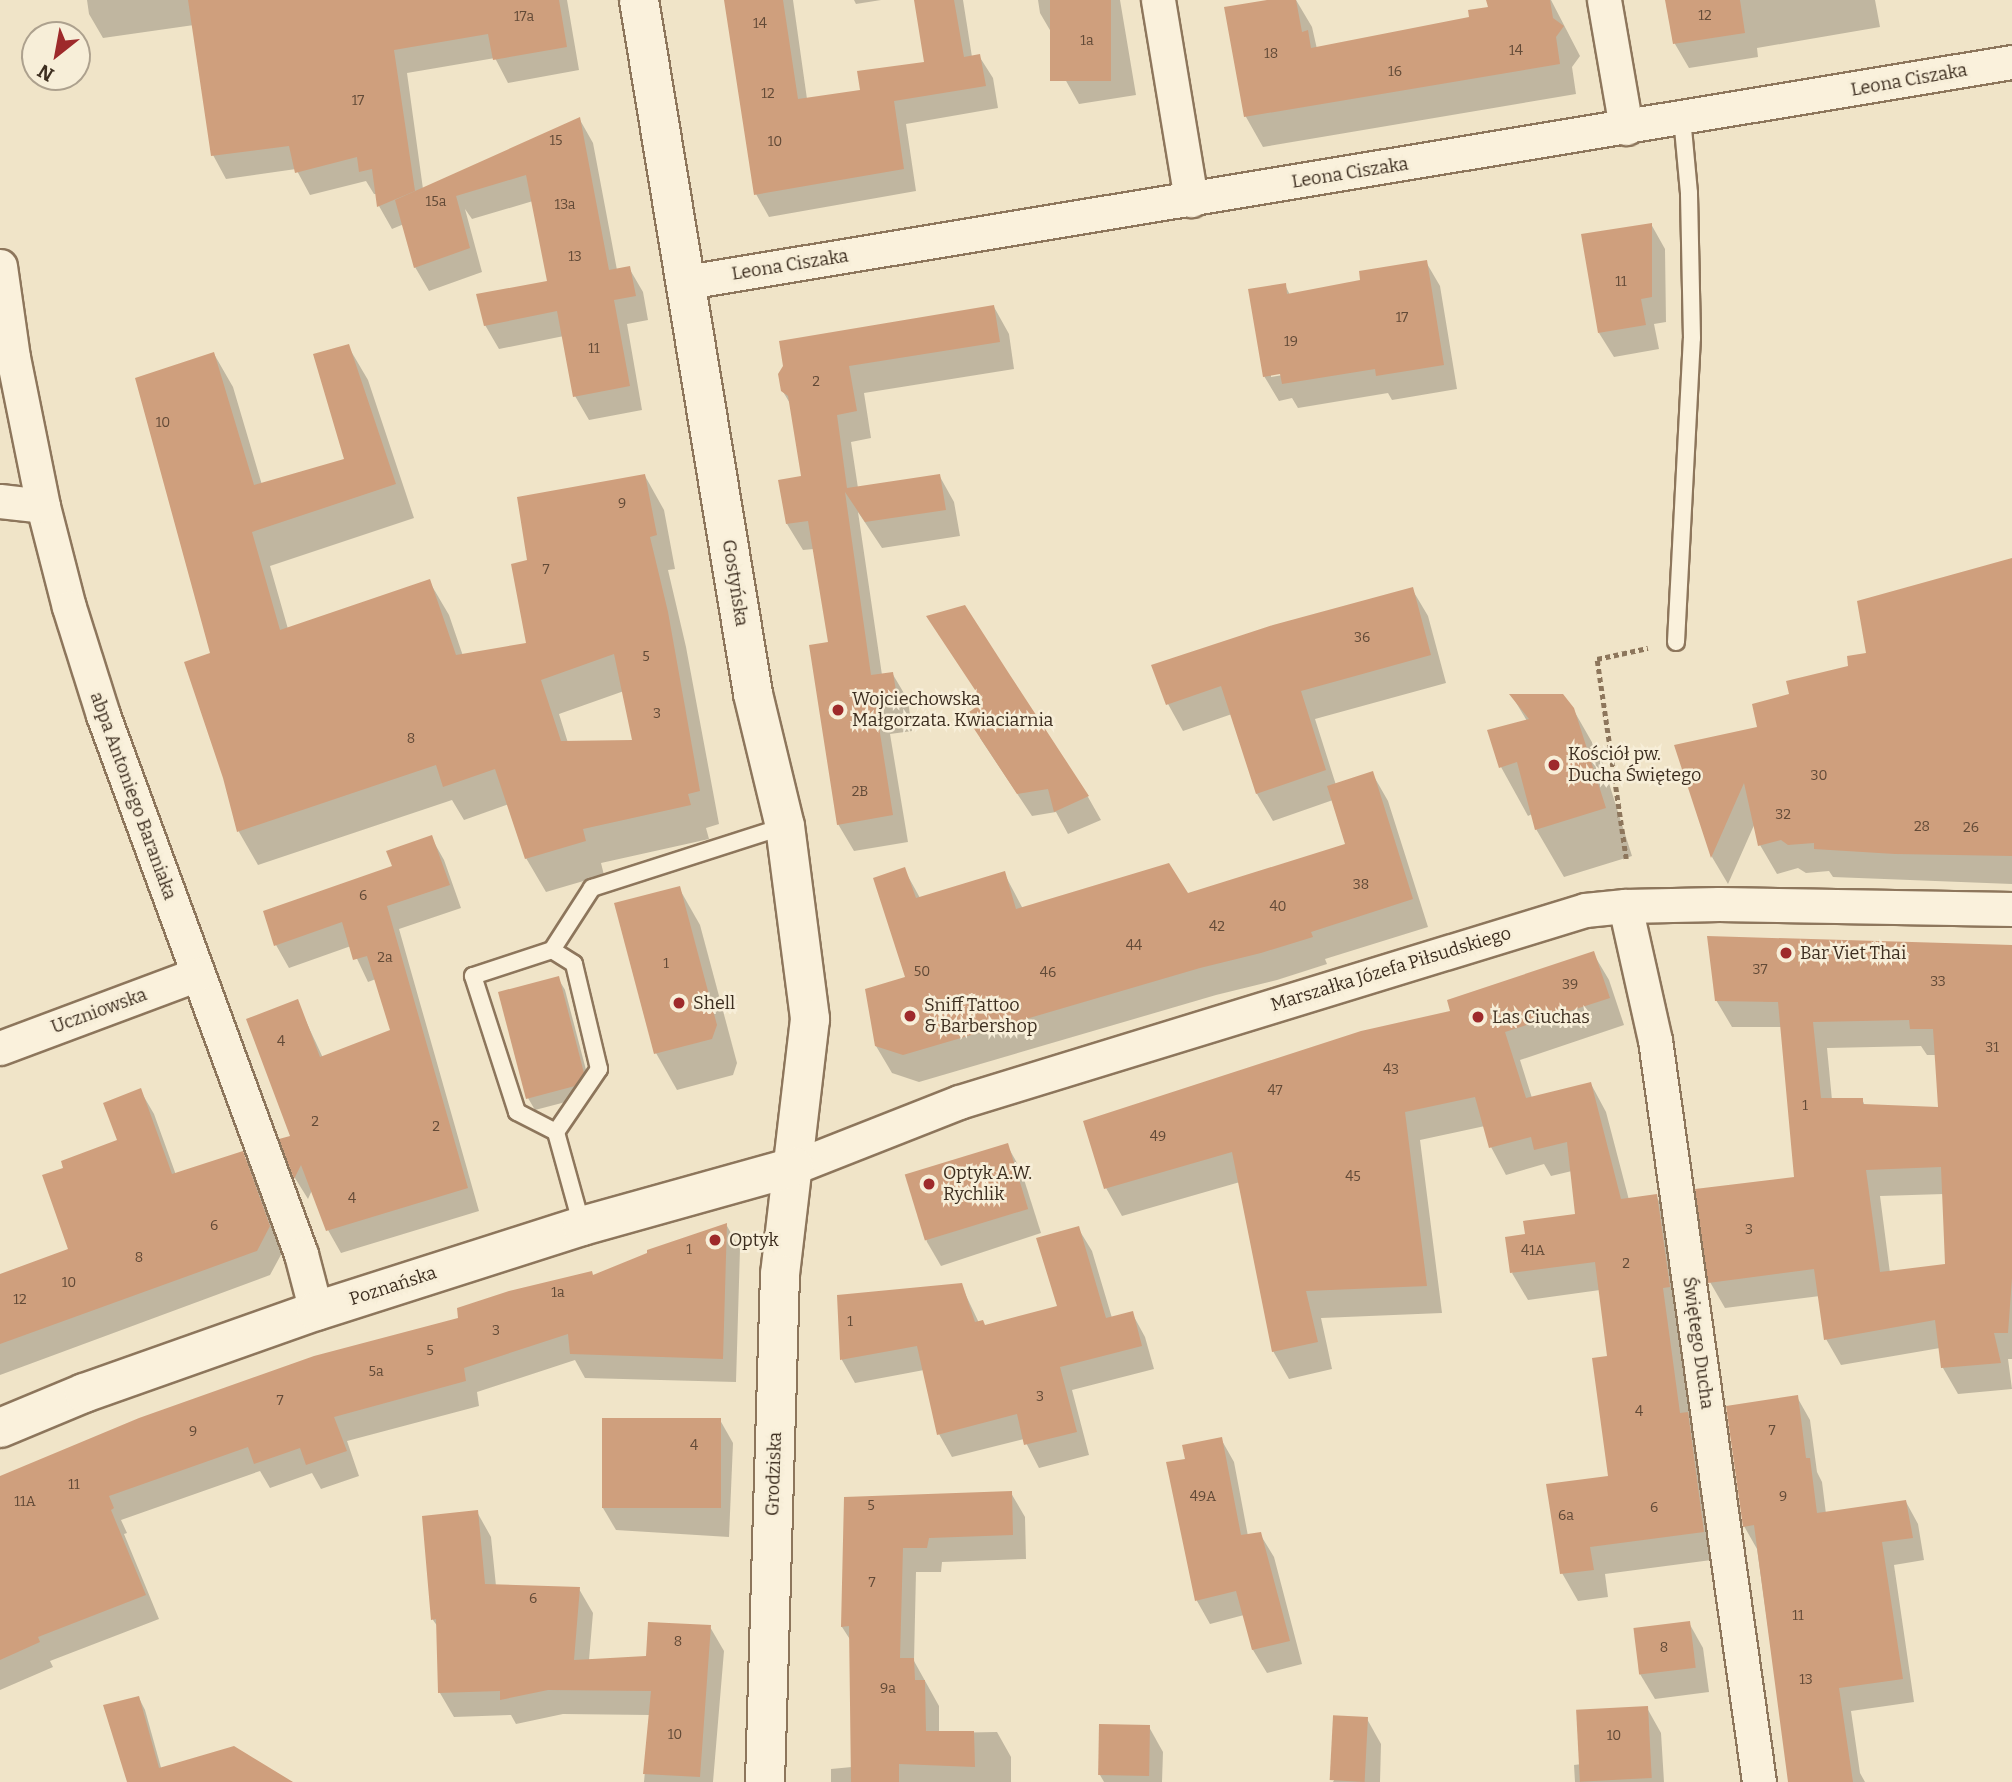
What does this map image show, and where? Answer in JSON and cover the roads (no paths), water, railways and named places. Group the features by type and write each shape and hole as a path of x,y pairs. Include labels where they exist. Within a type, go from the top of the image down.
{"main road":[{"name":"Gostyńska","path":"639,0 753,694 785,826 810,1019 794,1167"},
{"name":"Poznańska","path":"0,1428 84,1393 316,1311 582,1226 794,1167"},
{"name":"Grodziska","path":"765,1782 780,1274 794,1167"}],"street":[{"path":"1158,0 1191,200"},
{"path":"1604,0 1626,128"},
{"name":"Leona Ciszaka","path":"687,282 2012,62"},
{"name":"abpa Antoniego Baraniaka","path":"0,266 13,357 43,506 69,607 103,715 301,1254 316,1311"},
{"path":"0,502 43,506"},
{"name":"Marszałka Józefa Piłsudskiego","path":"794,1167 959,1102 1586,910 1625,906 1719,904 2012,909"},
{"name":"Świętego Ducha","path":"1625,906 1656,1040 1759,1782"},
{"name":"Uczniowska","path":"0,1048 198,974"}],"lane":[{"path":"1676,642 1692,338 1689,192 1682,118"},
{"path":"582,1226 556,1132 517,1112 473,976 552,950 592,888 785,826"},
{"path":"552,950 574,964 599,1069 556,1132"}],"place":[{"name":"Wojciechowska Małgorzata. Kwiaciarnia","path":"838,710"},
{"name":"Kościół pw. Ducha Świętego","path":"1554,765"},
{"name":"Bar Viet Thai","path":"1786,953"},
{"name":"Shell","path":"679,1003"},
{"name":"Sniff Tattoo & Barbershop","path":"910,1016"},
{"name":"Las Ciuchas","path":"1478,1017"},
{"name":"Optyk A.W. Rychlik","path":"929,1184"},
{"name":"Optyk","path":"715,1240"}]}
